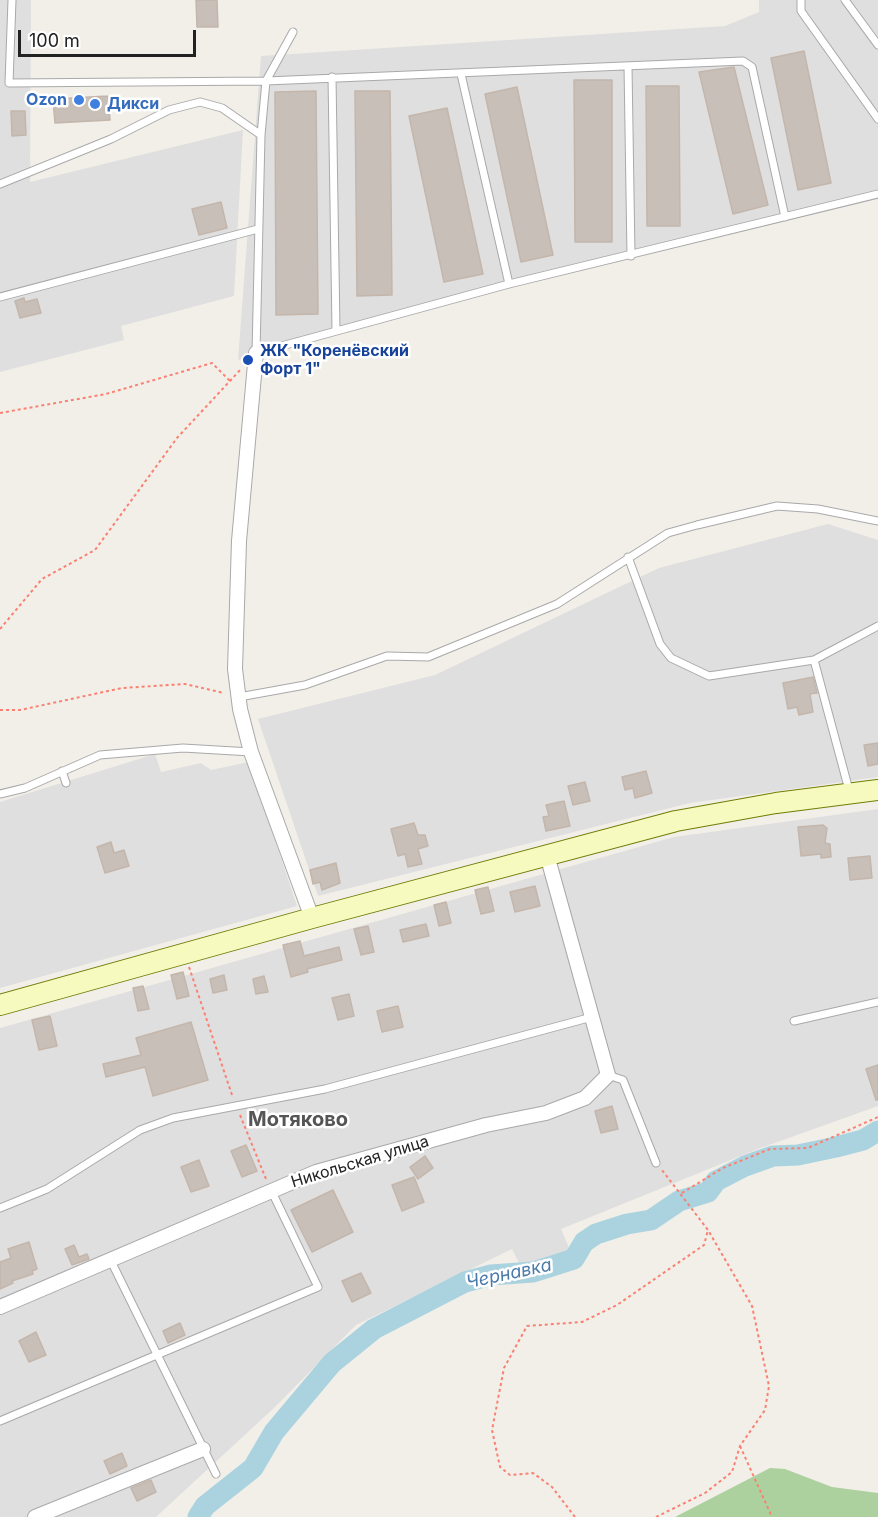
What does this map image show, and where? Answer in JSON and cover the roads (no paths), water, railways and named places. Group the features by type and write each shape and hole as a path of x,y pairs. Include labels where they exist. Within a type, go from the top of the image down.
{"main road":[{"path":"0,1005 312,918 676,821 878,790"}],"street":[{"path":"256,353 239,541 236,669 239,697 251,752 312,918"},
{"path":"547,855 608,1075"},
{"name":"Никольская улица","path":"0,1307 316,1172 486,1125 546,1113 585,1098 608,1075"},
{"path":"35,1517 203,1449"}],"lane":[{"path":"12,0 9,83 266,81 744,61 752,67 784,217"},
{"path":"801,0 801,11 878,119"},
{"path":"844,0 878,45"},
{"path":"292,32 266,81 261,135 256,353 509,284 878,194"},
{"path":"628,66 631,256"},
{"path":"461,74 509,284"},
{"path":"332,77 336,331"},
{"path":"0,184 111,139 169,110 200,102 222,108 261,135"},
{"path":"0,297 258,229"},
{"path":"239,697 305,685 387,656 428,657 557,604 668,533 777,506 818,509 878,521"},
{"path":"628,557 660,644 671,658 687,668 710,676 761,666 814,660 878,626"},
{"path":"814,660 850,793"},
{"path":"0,794 25,788 100,755 183,748 251,752"},
{"path":"62,771 66,783"},
{"path":"794,1022 878,1002"},
{"path":"0,1208 47,1189 140,1130 173,1118 235,1104 325,1089 592,1017"},
{"path":"608,1075 623,1080 656,1163"},
{"path":"0,1421 318,1287 271,1190"},
{"path":"110,1260 216,1474"}],"waterway":[{"name":"Чернавка","path":"198,1517 205,1506 253,1468 274,1432 332,1363 374,1329 465,1282 491,1275 533,1272 574,1259 584,1242 596,1234 627,1224 651,1220 679,1201 708,1192 716,1181 745,1166 773,1156 798,1155 863,1140 878,1131"}],"place":[{"name":"Ozon","path":"79,100"},
{"name":"Дикси","path":"95,104"},
{"name":"ЖК \"Коренёвский Форт 1\"","path":"248,360"}],"district":[{"name":"Мотяково","path":"298,1120"}]}
